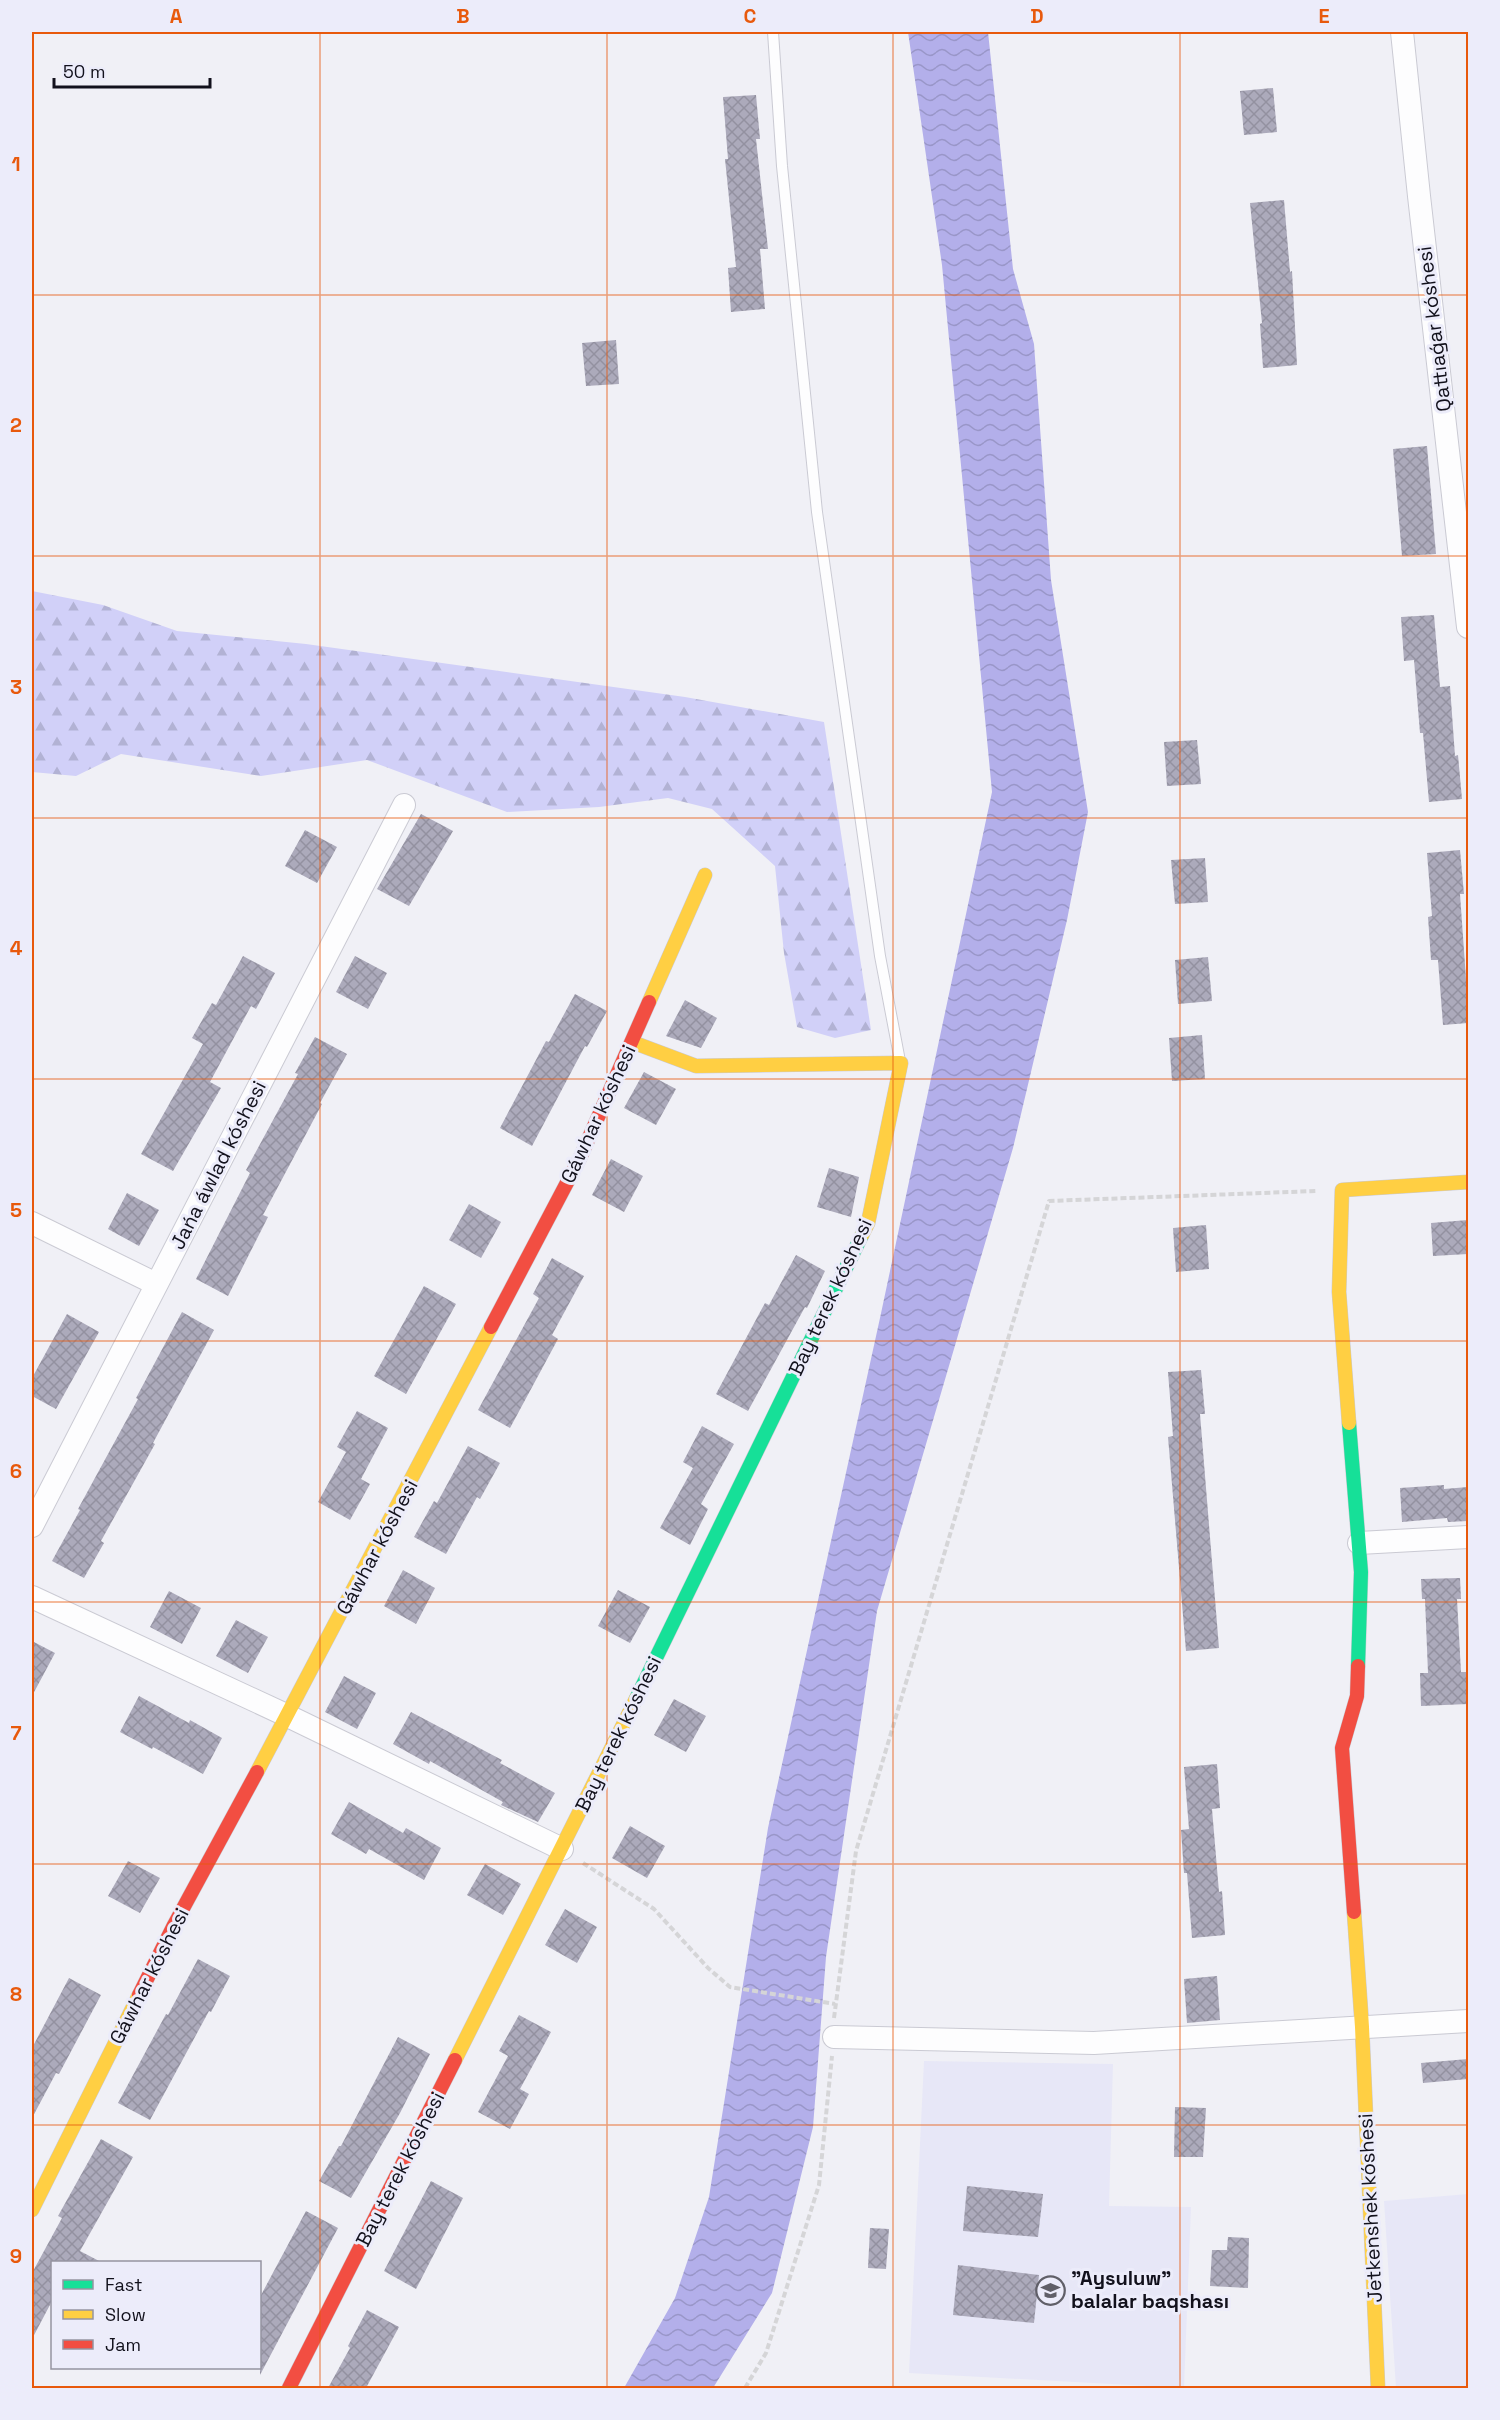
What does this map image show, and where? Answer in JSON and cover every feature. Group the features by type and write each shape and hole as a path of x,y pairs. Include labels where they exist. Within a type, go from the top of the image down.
{"street":[{"name":"Qattıaǵar kóshesi","path":"1402,32 1468,627"},
{"name":"Jańa áwlad kóshesi","path":"32,1526 404,805"},
{"name":"Gáwhar kóshesi","path":"32,2210 174,1924 288,1716 580,1158 705,875"},
{"path":"632,1042 696,1066 901,1063"},
{"name":"Bay terek kóshesi","path":"289,2388 562,1849 868,1223 901,1063"},
{"path":"1342,1190 1468,1182"},
{"name":"Jetkenshek kóshesi","path":"1342,1190 1339,1292 1362,1572 1357,1695 1342,1748 1362,2027 1378,2388"},
{"path":"32,1223 156,1284"},
{"path":"1359,1543 1468,1537"},
{"path":"32,1597 288,1716 562,1849"},
{"path":"834,2037 1094,2043 1468,2021"}],"lane":[{"path":"773,32 783,177 817,513 880,956 901,1063"}],"path":[{"path":"745,2388 766,2353 819,2185 834,2037 835,2004 856,1851 1049,1201 1342,1190"},
{"path":"562,1849 654,1909 708,1968 730,1987 835,2004"}],"shaded area":[{"name":"\"Aysuluw\" balalar baqshası","path":"924,2061 1113,2064 1109,2206 1191,2207 1184,2388 909,2373"},
{"path":"1468,2194 1468,2388 1396,2388 1384,2201"}],"green space":[{"path":"32,591 103,605 177,631 306,644 685,697 824,722 871,1030 835,1038 797,1027 784,953 775,866 712,809 668,798 599,807 507,812 367,760 261,776 121,754 76,776 32,772"}],"water":[{"path":"908,32 988,32 1013,269 1034,344 1051,580 1088,812 1067,920 1013,1148 877,1611 826,1957 813,2127 772,2293 713,2388 624,2388 675,2298 709,2197 768,1828 992,792 942,265"}],"building":[{"path":"1273,88 1277,132 1244,135 1240,91"},
{"path":"756,95 760,139 756,139 768,249 760,249 765,309 731,312 728,268 736,267 725,159 728,159 723,97"},
{"path":"1284,200 1290,272 1292,271 1297,365 1263,368 1260,324 1262,323 1250,203"},
{"path":"616,340 619,384 586,386 582,343"},
{"path":"1427,446 1436,554 1402,556 1393,449"},
{"path":"1434,615 1440,687 1450,686 1455,756 1458,755 1462,799 1429,802 1414,660 1404,661 1401,617"},
{"path":"1197,740 1201,784 1167,786 1164,742"},
{"path":"421,814 453,831 409,906 377,889"},
{"path":"305,830 337,847 317,883 285,866"},
{"path":"1460,850 1464,894 1460,894 1466,979 1468,979 1468,1023 1443,1025 1438,960 1431,960 1428,917 1432,916 1427,853"},
{"path":"1205,858 1208,902 1175,904 1171,860"},
{"path":"243,956 275,973 256,1009 251,1006 210,1082 221,1088 173,1171 141,1154 203,1044 192,1038 212,1003 216,1005"},
{"path":"355,956 387,973 368,1009 336,992"},
{"path":"1208,957 1212,1001 1178,1004 1175,960"},
{"path":"575,994 607,1011 587,1047 585,1046 532,1146 500,1128 546,1041 549,1042"},
{"path":"685,1000 717,1018 701,1048 666,1036"},
{"path":"1202,1035 1205,1079 1172,1081 1169,1038"},
{"path":"315,1037 347,1054 263,1215 268,1217 228,1296 196,1279 250,1173 246,1170 298,1074 295,1073"},
{"path":"644,1072 676,1089 656,1125 624,1108"},
{"path":"611,1159 643,1176 624,1212 592,1195"},
{"path":"829,1168 859,1177 851,1217 817,1207"},
{"path":"127,1193 159,1210 139,1246 108,1229"},
{"path":"469,1204 501,1222 481,1258 449,1240"},
{"path":"1468,1220 1468,1254 1433,1256 1431,1223"},
{"path":"1206,1225 1209,1269 1176,1272 1173,1228"},
{"path":"796,1255 825,1271 807,1308 805,1307 748,1411 716,1394 765,1303 769,1305"},
{"path":"552,1258 584,1276 552,1335 558,1339 510,1428 478,1410 539,1298 533,1294"},
{"path":"424,1286 456,1304 406,1394 374,1376"},
{"path":"182,1312 214,1330 153,1443 155,1444 101,1541 104,1543 84,1578 52,1561"},
{"path":"67,1314 99,1332 56,1409 32,1396 32,1378"},
{"path":"1201,1370 1205,1414 1200,1414 1219,1648 1186,1651 1168,1437 1173,1436 1168,1372"},
{"path":"357,1411 388,1428 361,1479 370,1484 350,1520 318,1502 346,1452 337,1447"},
{"path":"702,1426 734,1444 701,1504 708,1509 690,1545 660,1528 693,1468 683,1462"},
{"path":"468,1446 500,1463 480,1499 477,1497 446,1554 414,1537 434,1501 437,1503"},
{"path":"1444,1485 1444,1489 1468,1487 1468,1521 1448,1522 1447,1518 1402,1522 1400,1488"},
{"path":"403,1570 435,1588 416,1624 384,1606"},
{"path":"1460,1578 1461,1599 1457,1599 1461,1672 1468,1672 1468,1704 1421,1706 1420,1673 1428,1673 1425,1599 1422,1599 1421,1579"},
{"path":"618,1590 650,1607 630,1643 598,1626"},
{"path":"169,1591 201,1608 182,1644 150,1627"},
{"path":"236,1620 268,1637 248,1673 216,1656"},
{"path":"32,1641 55,1653 32,1696"},
{"path":"344,1676 376,1693 357,1729 325,1712"},
{"path":"139,1696 222,1738 203,1774 120,1732"},
{"path":"674,1699 706,1716 686,1752 654,1735"},
{"path":"411,1712 502,1760 500,1763 555,1793 538,1822 501,1805 503,1802 430,1761 429,1764 393,1744"},
{"path":"1217,1764 1220,1808 1212,1809 1225,1935 1192,1938 1181,1830 1189,1829 1184,1767"},
{"path":"349,1802 403,1833 406,1828 441,1848 424,1880 369,1849 366,1854 331,1834"},
{"path":"630,1826 665,1846 647,1878 612,1858"},
{"path":"128,1861 160,1878 140,1913 108,1896"},
{"path":"485,1864 521,1884 503,1915 467,1895"},
{"path":"565,1909 597,1927 577,1963 545,1945"},
{"path":"198,1959 230,1976 150,2120 118,2103"},
{"path":"1217,1976 1220,2020 1187,2023 1184,1979"},
{"path":"69,1978 101,1995 59,2074 56,2073 32,2118 32,2048"},
{"path":"519,2015 551,2032 520,2089 529,2094 510,2129 478,2112 508,2056 499,2051"},
{"path":"398,2037 430,2054 400,2113 351,2198 319,2181 341,2146"},
{"path":"1468,2059 1468,2079 1423,2083 1421,2063"},
{"path":"1175,2107 1206,2108 1203,2157 1174,2157"},
{"path":"101,2139 133,2157 80,2251 99,2261 51,2261 51,2303 32,2339 32,2273 62,2218 58,2216"},
{"path":"431,2181 463,2198 416,2289 384,2271"},
{"path":"967,2186 1043,2194 1038,2237 963,2231"},
{"path":"306,2211 338,2228 260,2375 261,2295"},
{"path":"870,2228 889,2229 886,2269 868,2268"},
{"path":"1228,2237 1249,2238 1248,2288 1210,2286 1212,2250 1227,2250"},
{"path":"958,2265 1039,2275 1034,2323 953,2315"},
{"path":"367,2310 399,2327 366,2388 328,2388 350,2348 348,2346"}],"traffic: fast":[{"path":"636,1699 862,1235"},
{"path":"1349,1423 1361,1572 1358,1666"}],"traffic: slow":[{"path":"649,1002 705,875"},
{"path":"632,1042 696,1066 901,1063 868,1223 862,1235"},
{"path":"1349,1423 1339,1292 1342,1190 1468,1182"},
{"path":"257,1772 491,1327"},
{"path":"455,2060 636,1699"},
{"path":"1354,1912 1362,2027 1378,2388"},
{"path":"32,2210 139,1995"}],"traffic: jam":[{"path":"491,1327 580,1158 649,1002"},
{"path":"1354,1912 1342,1748 1357,1696 1358,1666"},
{"path":"139,1995 174,1925 257,1772"},
{"path":"289,2388 455,2060"}],"place":[{"name":"\"Aysuluw\" balalar baqshası","path":"1050,2290"}]}
